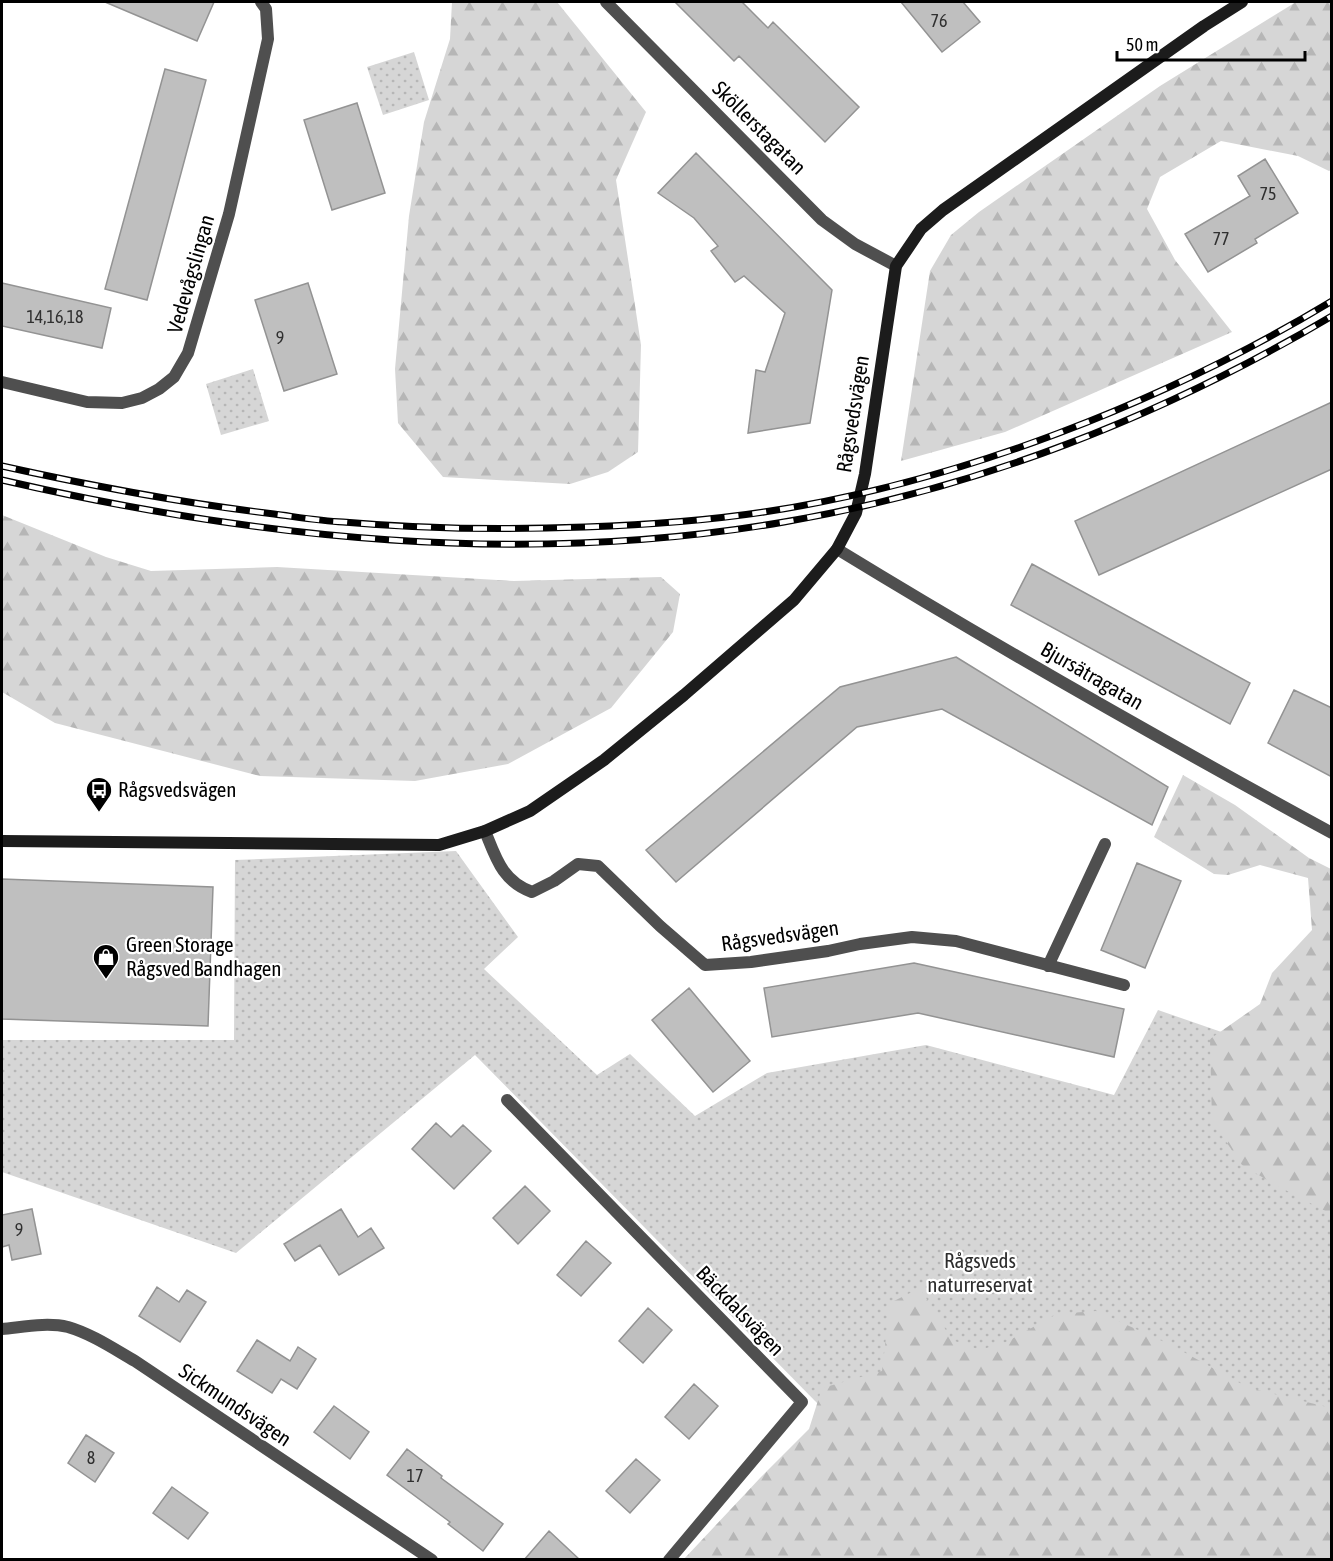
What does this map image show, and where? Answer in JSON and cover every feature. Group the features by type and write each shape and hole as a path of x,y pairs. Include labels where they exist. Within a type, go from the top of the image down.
{"street":[{"name":"Vedevågslingan","path":"2,382 87,402 122,403 142,398 159,390 174,377 188,353 229,214 268,39 266,9 261,2"},
{"name":"Sköllerstagatan","path":"606,2 822,220 855,244 896,266"},
{"name":"Rågsvedsvägen","path":"2,842 439,845 485,831 530,811 604,760 794,600 837,549 856,513 865,474 896,266 921,229 943,210 1194,33 1242,2"},
{"name":"Bjursätragatan","path":"837,549 987,639 1221,773 1332,833"},
{"name":"Rågsvedsvägen","path":"485,831 505,874 519,887 532,892 554,881 578,864 598,866 660,926 705,964 751,962 912,937 956,941 1124,985"},
{"path":"1048,966 1106,844"},
{"name":"Bäckdalsvägen","path":"507,1100 802,1402 669,1560"},
{"name":"Sickmundsvägen","path":"2,1329 40,1325 66,1327 86,1334 135,1361 432,1560"}],"green space":[{"path":"452,2 557,2 646,112 616,180 641,345 638,452 608,472 570,484 443,477 398,423 395,369 409,216 424,122 450,39"},
{"path":"1296,2 1331,2 1331,170 1298,156 1221,141 1160,177 1147,209 1175,260 1232,332 1005,432 901,461 930,271 951,235 979,212 1160,86"},
{"path":"414,52 429,100 383,115 367,67"},
{"path":"253,369 269,421 221,435 206,384"},
{"path":"2,515 106,557 151,571 277,567 514,581 661,577 680,594 673,632 611,708 508,764 415,781 260,776 55,723 2,692"},
{"path":"1183,775 1235,805 1309,858 1331,869 1331,1214 1242,1165 1212,1121 1210,1039 1260,1004 1272,973 1312,930 1308,878 1260,865 1228,875 1214,874 1154,837"},
{"name":"Rågsveds naturreservat","path":"456,851 518,937 484,969 597,1075 630,1054 695,1116 767,1073 926,1045 1114,1095 1158,1010 1331,1070 1331,1558 878,1465 475,1055 236,1253 2,1172 2,1040 234,1040 235,860"},
{"path":"920,1288 952,1340 980,1350 1006,1342 1057,1314 1096,1311 1171,1345 1249,1388 1331,1408 1331,1559 684,1559 809,1429 822,1388 882,1371 890,1303"}],"building":[{"path":"105,2 214,2 197,41"},
{"path":"675,2 742,2 768,28 773,22 859,107 825,142 739,56 734,61"},
{"path":"901,2 963,2 980,22 942,52"},
{"path":"165,69 206,80 147,300 105,289"},
{"path":"357,103 385,193 332,210 304,120"},
{"path":"696,153 832,290 810,423 748,433 756,370 765,372 785,313 744,276 735,282 711,251 718,246 694,218 658,193"},
{"path":"1265,159 1298,213 1255,239 1257,243 1208,272 1185,234 1250,196 1238,176"},
{"path":"2,283 111,308 102,348 2,326"},
{"path":"308,283 337,374 284,391 255,300"},
{"path":"1332,402 1332,469 1099,575 1075,521"},
{"path":"1032,564 1250,683 1230,724 1011,605"},
{"path":"956,657 1168,787 1152,825 942,709 857,727 676,882 646,850 840,687"},
{"path":"1294,690 1332,708 1332,777 1268,743"},
{"path":"1137,863 1181,881 1145,968 1101,950"},
{"name":"Green Storage Rågsved Bandhagen","path":"2,879 213,887 208,1026 2,1019"},
{"path":"914,963 1124,1009 1114,1057 918,1013 772,1037 764,988"},
{"path":"689,988 750,1061 713,1092 652,1020"},
{"path":"436,1123 451,1137 463,1125 491,1151 454,1189 412,1149"},
{"path":"525,1186 550,1211 518,1244 493,1218"},
{"path":"32,1209 41,1254 12,1260 9,1245 2,1247 2,1215"},
{"path":"341,1209 358,1237 371,1228 384,1248 339,1275 320,1245 295,1261 284,1244"},
{"path":"586,1241 611,1263 581,1296 557,1275"},
{"path":"157,1287 179,1302 187,1290 206,1302 180,1342 139,1316"},
{"path":"648,1308 672,1330 643,1363 619,1341"},
{"path":"257,1340 290,1361 298,1347 316,1359 297,1389 281,1379 272,1393 237,1371"},
{"path":"694,1384 718,1406 689,1439 665,1417"},
{"path":"334,1406 369,1432 350,1459 314,1432"},
{"path":"86,1435 114,1453 95,1482 68,1463"},
{"path":"407,1449 442,1476 441,1478 503,1524 483,1551 448,1524 450,1522 387,1475"},
{"path":"636,1459 660,1480 630,1513 606,1491"},
{"path":"172,1487 208,1513 188,1539 153,1513"},
{"path":"549,1531 580,1560 524,1560"}],"railway":[{"path":"2,466 205,505 317,520 403,526 555,528 652,524 742,515 837,499 911,481 1058,433 1200,372 1268,338 1332,301"},
{"path":"2,480 98,501 195,518 293,531 391,540 490,544 588,543 686,536 784,522 856,508 998,469 1067,444 1202,386 1332,316"}],"place":[{"name":"Rågsvedsvägen","path":"99,813"},
{"name":"Green Storage Rågsved Bandhagen","path":"106,980"}]}
